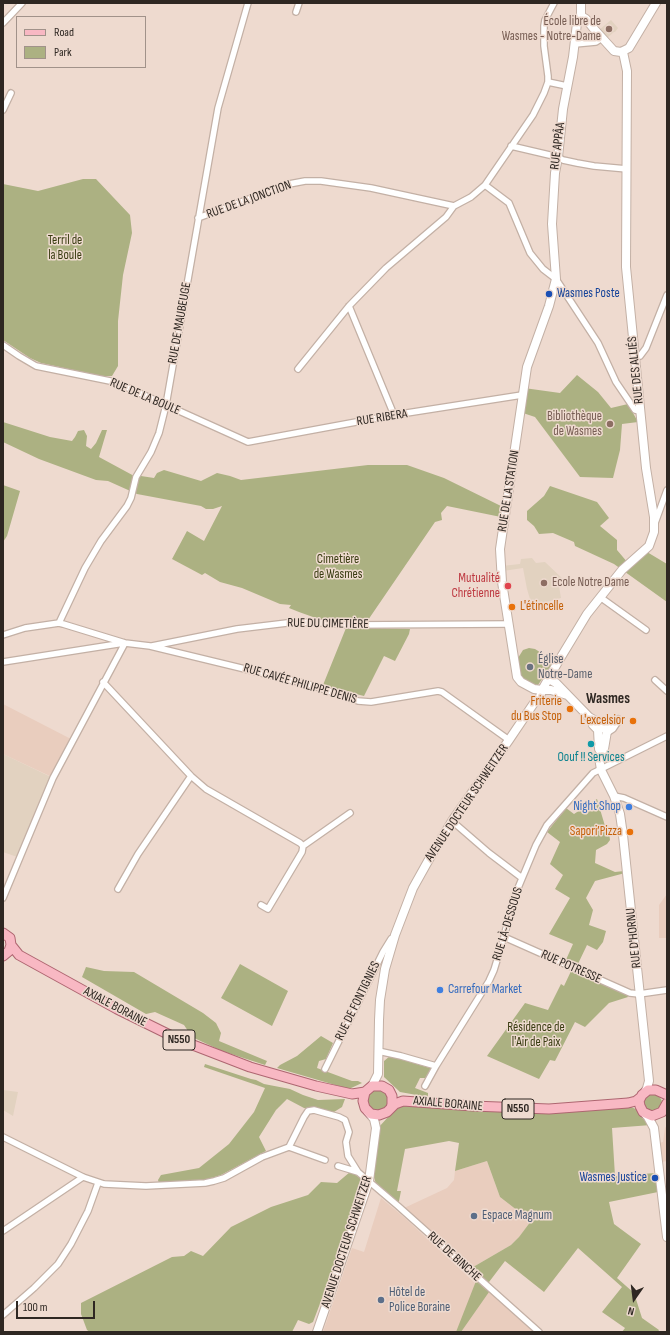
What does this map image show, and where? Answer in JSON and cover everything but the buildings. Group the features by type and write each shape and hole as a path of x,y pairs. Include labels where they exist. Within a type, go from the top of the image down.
{"main road":[{"name":"N550","path":"3,933 10,938 11,945 9,951 4,956"},
{"name":"N550","path":"11,945 19,955"},
{"name":"N550","path":"4,956 19,955"},
{"name":"AXIALE BORAINE","path":"19,955 143,1022 206,1051 243,1065 285,1078 352,1094 382,1086 389,1090"},
{"path":"365,1108 363,1096 369,1089"},
{"name":"N550","path":"389,1090 396,1096 409,1101"},
{"path":"389,1090 393,1100 389,1110"},
{"name":"N550","path":"628,1103 636,1101 648,1090 662,1093"},
{"path":"628,1103 652,1116 664,1108 665,1100 662,1093"},
{"path":"352,1094 359,1099 365,1108"},
{"path":"643,1094 639,1101 643,1112"},
{"name":"AXIALE BORAINE","path":"365,1108 371,1114 379,1115 400,1102 409,1101 533,1109 569,1108 628,1103"}],"street":[{"path":"3,23 22,3"},
{"name":"RUE DE MAUBEUGE","path":"59,623 85,568 101,541 127,506 133,491 136,477 151,452 159,432 166,405 218,108 248,3"},
{"path":"296,12 298,3"},
{"path":"298,369 349,306 386,268 446,217 454,206 471,197 485,185 539,104 548,82 544,46 544,26 545,20 554,3"},
{"path":"581,3 582,16 614,51 618,52 623,52 630,47 656,3"},
{"name":"RUE APPÂA","path":"556,279 552,224 555,173 563,109 578,21 582,16"},
{"path":"575,44 596,42 602,38"},
{"name":"RUE DES ALLIÉS","path":"549,679 587,614 622,570 649,546 653,537 654,526 640,411 626,260 627,71 623,52"},
{"path":"548,82 567,86"},
{"path":"3,110 11,93"},
{"path":"511,146 583,164 627,168"},
{"name":"RUE DE LA JONCTION","path":"198,218 289,184 305,181 321,181 371,188 454,206"},
{"path":"485,185 509,203 530,253 543,269 556,279 598,343 616,382 636,410 640,411"},
{"path":"384,261 386,268"},
{"name":"RUE DE LA STATION","path":"556,279 549,306 530,356 522,395 521,411 500,549 501,580 517,677 521,682 540,690 551,690 567,695"},
{"path":"635,357 640,356 646,348 667,295"},
{"path":"349,306 394,415"},
{"name":"RUE DE LA BOULE","path":"3,345 36,366 115,382 242,440"},
{"name":"RUE RIBERA","path":"242,440 248,442 394,415 522,395"},
{"path":"654,526 667,490"},
{"path":"600,597 646,630"},
{"name":"RUE DU CIMETIÈRE","path":"150,646 236,629 287,623 306,622 347,626 508,624"},
{"path":"3,635 25,628 59,623 124,643"},
{"path":"3,662 124,643"},
{"path":"3,898 48,790 124,643"},
{"name":"RUE CAVÉE PHILIPPE DENIS","path":"124,643 150,646 311,685 358,702 372,702 442,692 509,740"},
{"path":"540,690 549,679 556,683 589,717 592,723 603,731 599,748 601,752 599,757 601,770"},
{"path":"655,680 667,691"},
{"path":"103,682 191,776 206,789 301,844"},
{"name":"AVENUE DOCTEUR SCHWEITZER","path":"378,1074 378,1020 382,984 389,950 414,888 452,821 536,700 536,694 540,690"},
{"name":"RUE LÀ-DESSOUS","path":"425,1086 489,981 504,937 509,911 539,837 547,825 590,776 667,736"},
{"name":"RUE D'HORNU","path":"601,770 614,796 620,814 649,1081"},
{"path":"118,889 138,854 191,776"},
{"path":"614,796 624,798 667,817"},
{"path":"301,844 350,813"},
{"path":"452,821 489,853 522,878"},
{"path":"261,905 268,909 302,852 301,844"},
{"name":"RUE DE FONTIGNIES","path":"325,1069 383,952 395,935"},
{"name":"RUE POTRESSE","path":"504,937 624,991 640,994"},
{"path":"640,994 667,990"},
{"path":"378,1051 436,1066"},
{"path":"369,1089 378,1074"},
{"path":"378,1074 381,1082 389,1090"},
{"path":"643,1094 649,1081 662,1093"},
{"path":"365,1108 374,1120 376,1128"},
{"path":"654,1128 656,1118 664,1108"},
{"path":"289,1147 308,1111 314,1110 340,1117 345,1120 349,1132 346,1142 347,1154 358,1172 369,1182"},
{"path":"376,1128 379,1121 389,1110"},
{"path":"643,1112 648,1116 654,1128 666,1211 667,1237"},
{"name":"AVENUE DOCTEUR SCHWEITZER","path":"317,1332 369,1182 376,1128"},
{"path":"3,1137 84,1177 104,1184 146,1186 205,1183 224,1178 262,1156 289,1147 325,1160"},
{"path":"338,1166 358,1172"},
{"path":"3,1231 84,1177"},
{"name":"RUE DE BINCHE","path":"369,1182 402,1209 539,1332"},
{"path":"3,1315 34,1288 58,1264 88,1212 98,1183"}],"shaded area":[{"name":"École libre de Wasmes - Notre-Dame","path":"611,20 618,28 607,38 599,30"},
{"name":"Ecole Notre Dame","path":"532,558 536,563 545,562 564,580 559,586 561,598 532,606 523,568 503,571 502,566 520,564 521,559"},
{"path":"3,704 71,739 52,777 3,754"},
{"path":"3,754 53,778 20,858 3,852"},
{"path":"667,894 667,938 659,938 659,905"},
{"path":"3,1090 18,1092 13,1116 3,1110"},
{"path":"667,1125 667,1161 662,1162 659,1143 663,1142 665,1128"},
{"path":"487,1161 500,1197 531,1221 511,1245 468,1270 402,1209 447,1188 454,1180 455,1171"},
{"path":"381,1198 475,1283 488,1284 541,1332 323,1332 352,1248 364,1252"}],"green space":[{"name":"Terril de la Boule","path":"83,179 96,179 130,215 132,233 123,275 118,321 118,366 112,376 101,376 41,363 30,358 3,340 3,184 38,191"},
{"path":"577,375 598,392 611,408 628,404 638,422 622,424 620,450 613,478 580,477 535,417 523,413 524,388 560,393"},
{"name":"Cimetière de Wasmes","path":"3,422 50,437 72,441 78,431 84,430 87,436 86,446 91,449 96,443 102,430 107,430 99,457 136,477 141,476 154,478 157,473 164,470 201,481 217,473 241,480 368,465 407,465 444,478 503,507 501,517 447,506 441,513 442,520 435,522 366,623 339,623 313,617 289,608 291,605 280,604 242,588 220,582 205,573 202,575 172,559 187,531 204,541 222,506 213,509 206,509 201,506 137,494 108,481 96,480 39,459 3,442"},
{"path":"3,485 20,491 7,536 3,542"},
{"path":"550,486 597,502 609,518 600,526 617,540 617,550 628,563 647,552 667,564 667,602 614,564 575,546 574,542 553,533 539,534 534,526 527,520 527,511 544,496"},
{"path":"346,628 410,629 409,634 395,661 384,656 364,696 356,694 355,696 323,685"},
{"path":"529,648 535,649 554,661 538,685 530,684 521,676 518,658 523,650"},
{"path":"597,799 605,826 608,825 610,840 607,844 596,850 595,863 615,872 624,871 625,873 595,881 586,898 593,910 589,925 606,931 603,942 597,950 587,945 576,968 565,962 573,944 549,934 570,898 555,889 563,875 550,864 560,842 547,832 566,808 574,814"},
{"path":"240,964 288,991 272,1026 221,998"},
{"path":"86,967 104,971 134,972 203,1013 216,1023 221,1033 219,1041 267,1061 265,1065 222,1051 192,1037 184,1025 155,1012 146,1014 82,977"},
{"name":"Résidence de l'Air de Paix","path":"572,969 626,993 628,997 609,1003 585,1027 575,1022 555,1061 550,1060 539,1079 487,1056 525,1003 548,1010 561,984 564,986"},
{"path":"321,1036 333,1043 326,1059 319,1061 317,1068 352,1081 362,1083 349,1089 277,1068 297,1056"},
{"path":"390,1056 430,1068 431,1071 427,1078 420,1078 415,1088 428,1093 428,1097 400,1092 384,1077 384,1061"},
{"path":"205,1064 256,1080 264,1084 290,1089 318,1100 345,1099 342,1107 334,1112 304,1108 287,1099 276,1110 259,1137 266,1151 221,1175 205,1180 180,1183 159,1183 158,1180 161,1175 199,1168 229,1144 254,1112 265,1088 204,1067"},
{"path":"378,1089 386,1092 389,1100 386,1108 378,1111 370,1108 367,1100 370,1092"},
{"path":"649,1094 657,1094 662,1099 660,1110 657,1112 649,1112 644,1107 644,1099"},
{"path":"398,1106 631,1107 638,1110 651,1125 612,1128 615,1176 656,1173 658,1192 609,1202 614,1224 641,1244 617,1278 634,1293 642,1318 659,1330 658,1332 622,1332 625,1328 602,1312 622,1287 578,1248 544,1292 505,1261 486,1286 468,1270 511,1245 531,1221 500,1197 487,1161 455,1171 459,1143 449,1141 405,1149 397,1191 401,1191 398,1206 376,1184 373,1174 379,1127"},
{"path":"350,1172 364,1180 364,1185 337,1261 313,1322 309,1324 298,1320 292,1332 90,1332 87,1330 81,1314 81,1303 172,1257 184,1256 191,1251 203,1256 231,1227 271,1207 308,1195 321,1182 337,1183"},
{"path":"476,1281 489,1292 461,1332 456,1332"}],"place":[{"name":"École libre de Wasmes - Notre-Dame","path":"609,29"},
{"name":"Wasmes Poste","path":"549,294"},
{"name":"Bibliothèque de Wasmes","path":"610,424"},
{"name":"Ecole Notre Dame","path":"544,583"},
{"name":"Mutualité Chrétienne","path":"508,586"},
{"name":"L'étincelle","path":"512,607"},
{"name":"Église Notre-Dame","path":"530,667"},
{"name":"Friterie du Bus Stop","path":"570,709"},
{"name":"L'excelsior","path":"633,721"},
{"name":"Oouf !! Services","path":"591,744"},
{"name":"Night Shop","path":"629,807"},
{"name":"Sapori’Pizza","path":"630,832"},
{"name":"Carrefour Market","path":"440,990"},
{"name":"Wasmes Justice","path":"655,1178"},
{"name":"Espace Magnum","path":"474,1216"},
{"name":"Hôtel de Police Boraine","path":"381,1300"}],"district":[{"name":"Wasmes","path":"608,699"}]}
